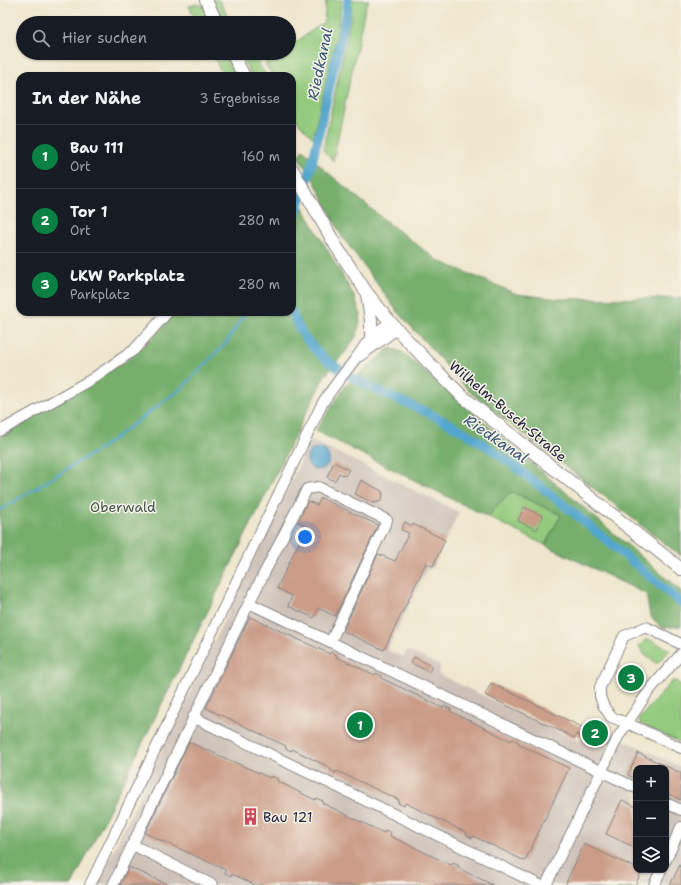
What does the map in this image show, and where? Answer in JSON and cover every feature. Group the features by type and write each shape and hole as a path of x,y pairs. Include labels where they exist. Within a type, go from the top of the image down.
{"main road":[{"path":"206,0 214,16"},
{"path":"236,60 242,72"},
{"name":"Wilhelm-Busch-Straße","path":"296,176 336,246 367,292 394,326 428,363 462,396 681,569"},
{"path":"367,292 371,320 371,336"}],"street":[{"path":"0,431 92,379 134,350 164,316"},
{"path":"354,361 371,336 382,328 394,326"},
{"path":"90,885 322,404 336,381 354,361 394,326"},
{"path":"113,885 193,716 307,488 318,487 387,520 331,641"},
{"path":"249,603 633,787"},
{"path":"681,644 646,627 624,636 600,688 600,696 603,705 611,717 681,748"},
{"path":"546,885 618,737 648,692 680,658"},
{"path":"193,716 540,885"},
{"path":"669,804 681,810"},
{"path":"669,853 681,827"},
{"path":"133,845 213,885"},
{"path":"654,885 660,873"}],"shaded area":[{"path":"311,440 459,512 432,569 427,569 387,650 403,657 407,650 441,666 438,674 579,742 589,723 608,730 607,732 681,767 681,885 97,885"}],"green space":[{"path":"211,0 219,0 227,16 219,16"},
{"path":"326,0 342,0 336,38 313,138 296,119 296,72 271,72 265,64 271,60 296,60 296,42 324,22"},
{"path":"352,0 369,0 365,8 333,161 323,150 350,21"},
{"path":"197,4 203,6 208,16 194,16 189,6"},
{"path":"215,60 228,60 234,72 221,72"},
{"path":"243,60 256,60 264,72 250,72"},
{"path":"303,149 326,171 387,222 437,260 517,294 560,299 681,298 681,556 471,393 397,311 341,235 314,180 298,157"},
{"name":"Oberwald","path":"296,196 353,294 361,315 357,335 347,350 324,377 72,885 0,885 0,437 126,361 161,330 170,316 296,316"},
{"path":"390,348 402,352 681,591 681,626 662,628 650,616 646,594 545,545 561,515 512,492 500,502 488,517 316,431 345,386"},
{"path":"512,492 561,515 545,545 488,517 500,502"},
{"path":"645,640 651,640 670,650 657,664 645,655 639,646"},
{"path":"672,681 676,681 681,685 681,743 641,724 639,719"}],"water":[{"path":"318,448 326,451 329,459 326,467 318,470 310,467 307,459 310,451"}],"building":[{"path":"334,462 349,470 345,476 339,473 335,481 327,477"},
{"path":"361,480 382,491 383,496 381,501 373,503 355,494"},
{"path":"321,498 378,525 335,616 318,608 314,618 288,606 292,596 277,588 307,526 298,522 308,501 317,505"},
{"path":"524,507 543,516 537,530 518,521"},
{"path":"405,522 412,526 413,524 445,540 433,566 426,563 384,650 343,631 378,554 395,561 409,533 401,530"},
{"path":"250,617 330,654 331,652 337,655 336,657 375,675 376,673 382,676 381,678 443,708 444,706 451,709 450,711 511,741 512,739 519,742 518,744 569,768 525,861 473,836 472,838 466,835 467,833 405,803 404,806 398,803 399,800 337,771 336,773 330,770 331,768 292,749 291,751 285,748 286,746 206,708"},
{"path":"414,657 432,666 429,672 411,663"},
{"path":"491,683 586,729 589,723 606,731 599,745 576,734 575,738 485,695"},
{"name":"Bau 121","path":"189,742 270,778 271,776 278,779 277,781 315,800 316,798 323,801 322,803 384,833 385,830 391,833 390,836 451,865 453,863 459,866 458,868 493,885 256,885 232,874 231,876 225,873 226,870 145,833"},
{"path":"638,753 664,765 633,765 633,778 628,775"},
{"path":"669,767 681,773 681,800 669,794"},
{"path":"622,800 633,806 633,847 606,834"},
{"path":"584,844 633,867 633,873 641,873 635,885 565,885"},
{"path":"681,863 681,885 670,885"},
{"path":"129,867 169,885 120,885"}],"waterway":[{"name":"Riedkanal","path":"296,214 311,168 348,0"},
{"path":"0,510 103,447 182,388 226,343 243,316"},
{"name":"Riedkanal","path":"294,316 301,332 314,349 330,363 369,386 428,413 470,435 491,449 613,545 681,603"}],"place":[{"name":"LKW Parkplatz","path":"631,678"},
{"name":"Bau 111","path":"360,725"},
{"name":"Tor 1","path":"595,733"},
{"name":"Bau 121","path":"250,817"}]}
